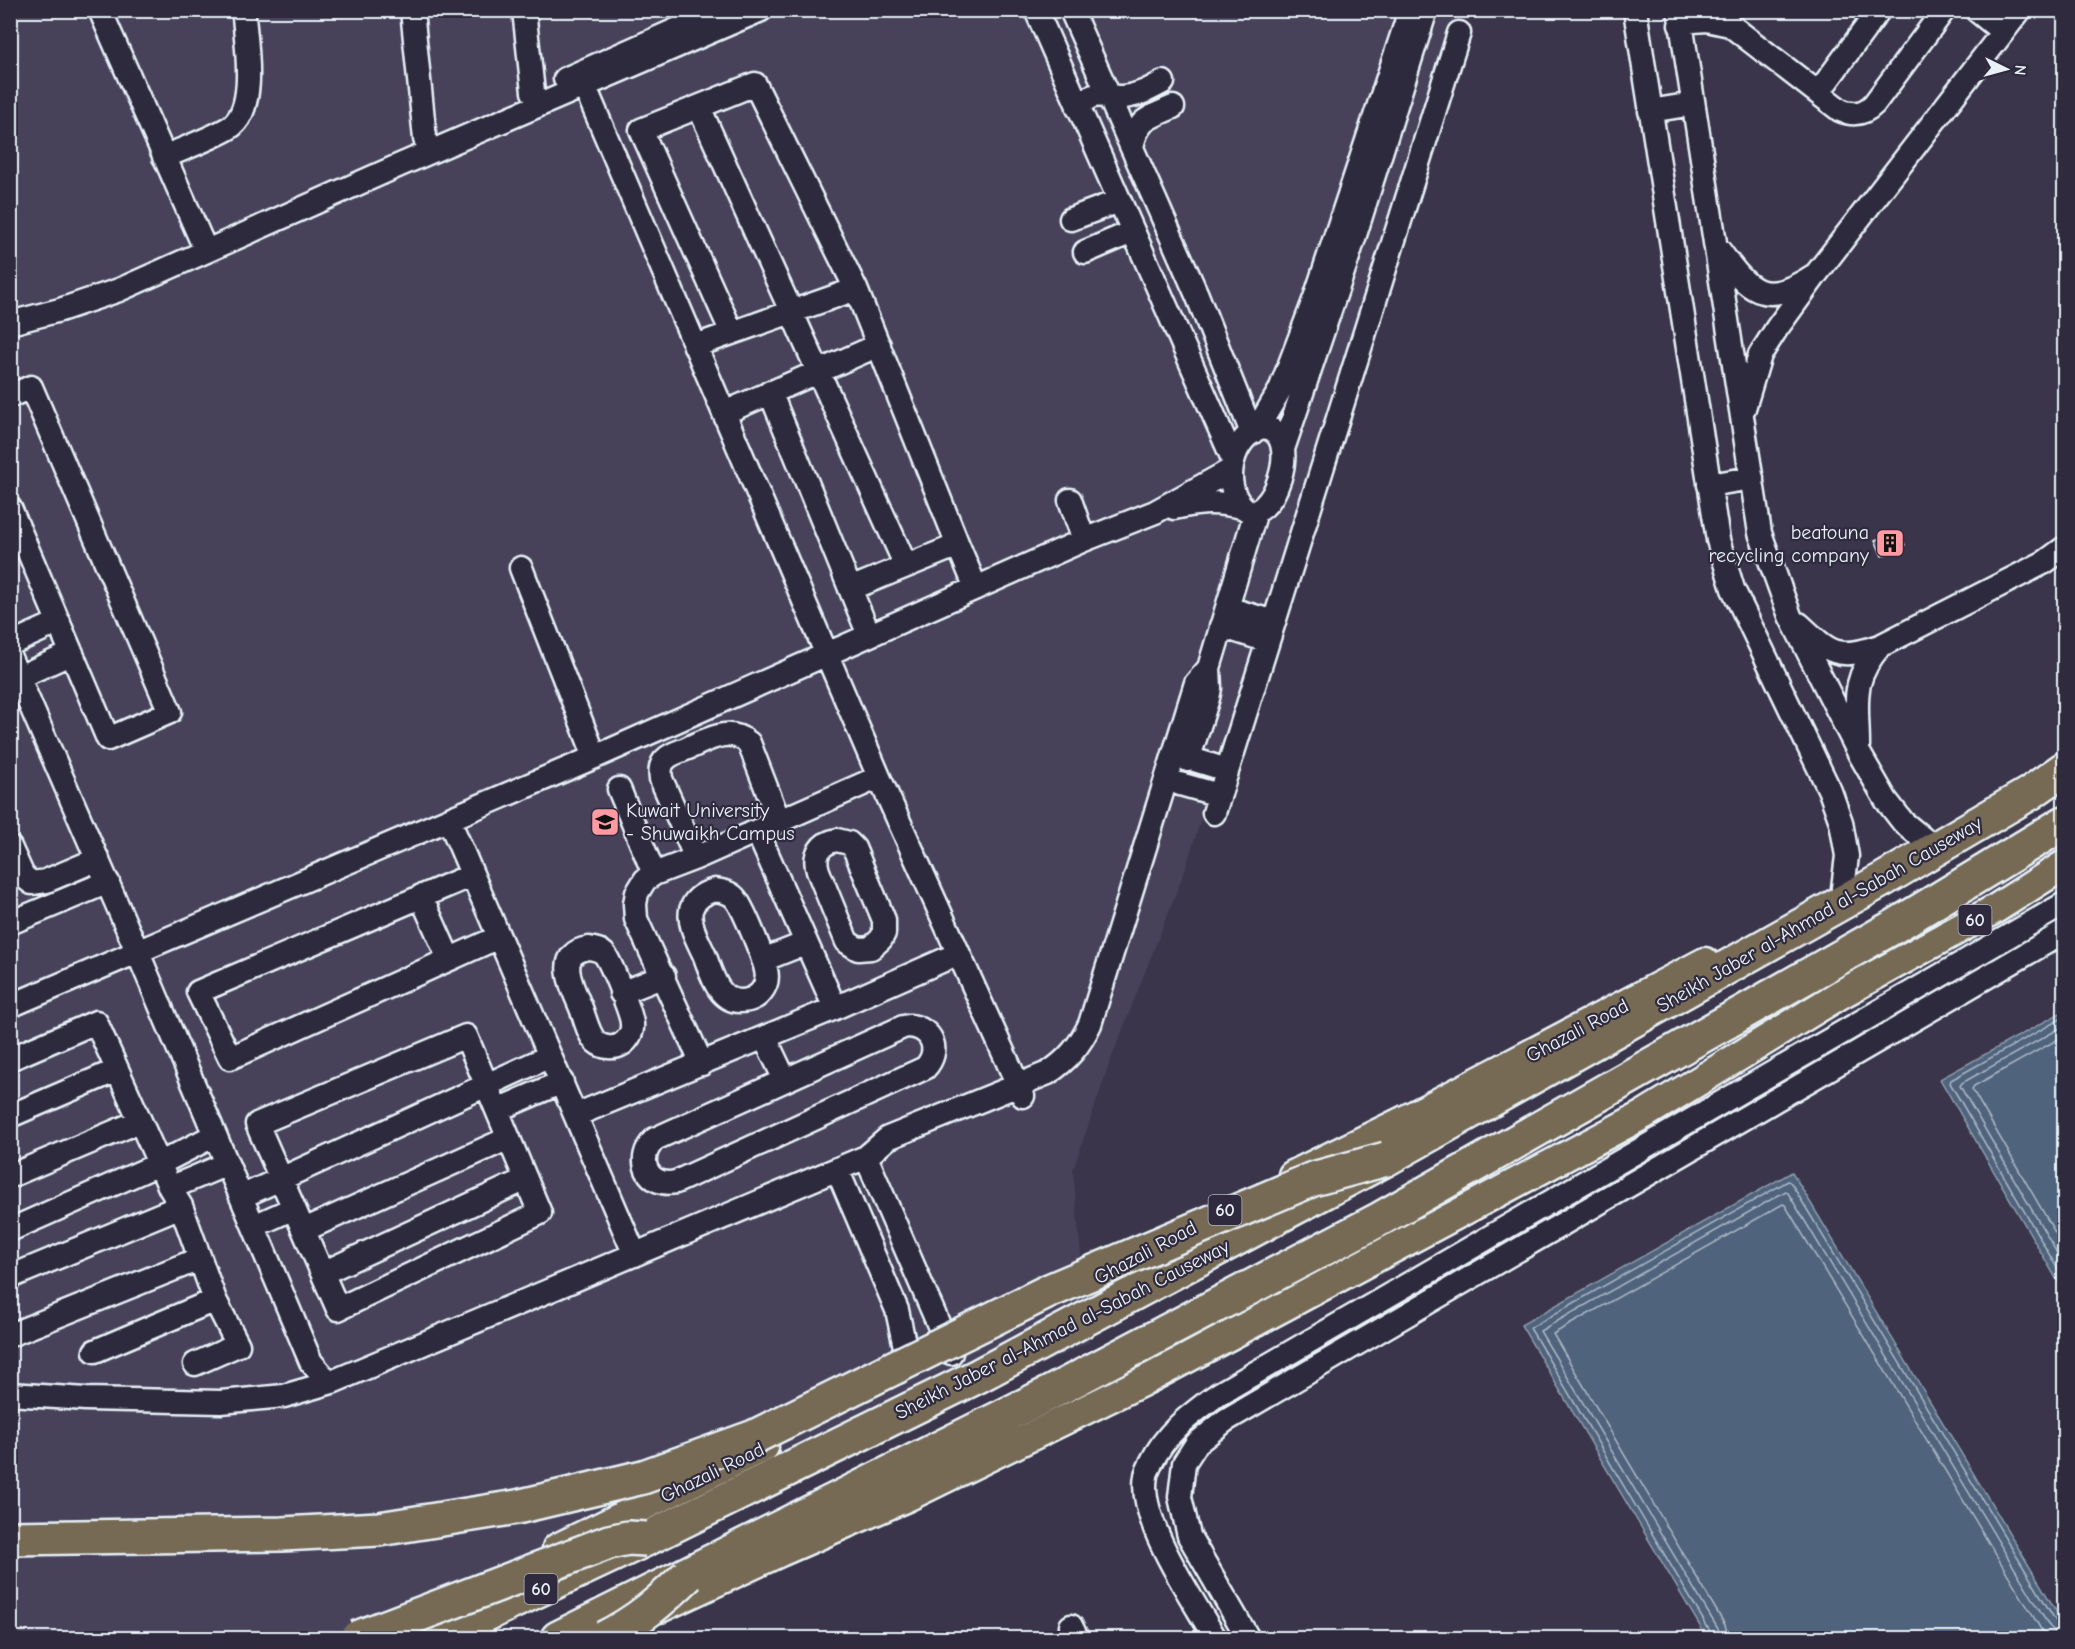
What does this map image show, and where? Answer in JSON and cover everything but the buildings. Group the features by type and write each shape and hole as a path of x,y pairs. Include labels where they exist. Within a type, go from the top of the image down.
{"highway":[{"name":"Sheikh Jaber al-Ahmad al-Sabah Causeway","path":"646,1539 978,1376 1386,1159 1884,879 2030,793 2064,768"},
{"name":"60","path":"558,1638 1048,1394 1380,1219 1894,926 2064,823"},
{"path":"10,1538 271,1534 379,1529 517,1507 643,1477 754,1437 1071,1282 1313,1179 1386,1159"},
{"path":"357,1638 609,1542 628,1538 646,1539"},
{"name":"60","path":"436,1638 646,1539"},
{"path":"604,1638 636,1621 662,1601 688,1575"}],"main road":[{"name":"Ghazali Road","path":"370,1638 894,1383 1253,1195 1416,1114 1843,888 1926,841 2064,753"},
{"name":"60","path":"594,1638 780,1552 909,1496 1150,1378 1643,1115 1841,994 1995,909 2064,865"}],"street":[{"path":"100,10 203,244"},
{"path":"412,10 425,139"},
{"path":"524,10 533,92"},
{"path":"10,308 40,303 91,288 399,165 576,82 721,10"},
{"path":"10,323 92,300 203,244 425,139 533,92 576,82 761,10"},
{"path":"1036,10 1232,465 1234,492 1249,509"},
{"path":"1071,10 1197,295 1254,431"},
{"path":"1155,512 1232,465 1240,445 1254,431 1280,390 1315,298 1406,23 1408,10"},
{"path":"1283,449 1346,264 1426,10"},
{"path":"1635,10 1718,540 1733,589 1830,791 1841,822 1846,856 1843,888"},
{"path":"1818,93 1879,10"},
{"path":"1926,841 1903,822 1886,800 1859,753 1790,616 1760,533 1680,18 1693,21 1726,17 1818,93 1847,113 1862,113 1869,109 1944,10"},
{"path":"1976,10 2003,32"},
{"path":"1742,418 1760,355 1817,273 2020,10"},
{"path":"164,157 231,127 241,115 248,69 244,16"},
{"path":"1180,784 1216,804 1459,33"},
{"path":"576,82 724,412 822,656"},
{"path":"576,82 875,779 1013,1093"},
{"path":"1078,108 1088,98 1095,95 1121,97 1145,92 1163,82"},
{"path":"732,333 641,130 755,84 856,289 976,588"},
{"path":"1650,111 1693,104"},
{"path":"699,107 906,566"},
{"path":"1132,147 1135,131 1146,119 1173,107"},
{"path":"1071,219 1119,201"},
{"path":"1085,252 1132,232"},
{"path":"1715,245 1740,280 1753,289 1780,292 1798,286 1817,273"},
{"path":"1346,264 1382,278"},
{"path":"695,346 856,289"},
{"path":"1164,304 1185,302 1197,295"},
{"path":"724,412 879,345"},
{"path":"10,396 32,387 170,712 108,739 10,508"},
{"path":"770,392 869,635"},
{"path":"10,1006 595,757 1084,540 1155,512 1202,502 1217,502 1249,509 1266,507 1280,477 1283,442 1276,431 1270,428 1254,431"},
{"path":"1709,485 1752,478"},
{"path":"1070,500 1084,540"},
{"path":"10,1394 86,1399 221,1402 284,1396 332,1382 868,1156 888,1138 1013,1093 1056,1081 1070,1072 1083,1062 1099,1040 1109,1015 1208,698 1209,668 1224,617 1249,509"},
{"path":"850,589 958,545"},
{"path":"1790,616 1831,651 1844,655 1880,646 2045,562 2064,548"},
{"path":"520,568 595,757"},
{"path":"1224,617 1271,632"},
{"path":"10,644 59,622"},
{"path":"1859,753 1857,696 1859,680 1866,663 1880,646"},
{"path":"72,653 15,667 311,1362 323,1376 332,1382"},
{"path":"1013,1093 1059,1066 1069,1057 1090,1024 1196,683 1209,668"},
{"path":"696,858 660,774 667,758 719,734 739,736 749,743 779,821"},
{"path":"1188,758 1227,770"},
{"path":"702,1064 664,976 636,919 637,892 645,880 654,874 696,858 875,779"},
{"path":"875,779 946,959 1013,1093"},
{"path":"619,789 641,813 654,874"},
{"path":"449,820 635,1255"},
{"path":"757,831 835,1008"},
{"path":"10,847 23,876 32,883 46,881 98,859"},
{"path":"472,875 198,992 230,1058 499,937"},
{"path":"10,923 108,882"},
{"path":"788,900 824,885"},
{"path":"714,890 730,894 736,899 763,960 767,978 757,996 744,1001 730,999 724,995 716,983 692,926 691,910 700,896 714,890"},
{"path":"421,896 449,960"},
{"path":"1215,1638 1162,1544 1146,1505 1146,1476 1160,1445 1185,1419 1227,1389 2064,904"},
{"path":"1248,1638 1189,1536 1180,1497 1184,1463 1197,1443 1226,1420 2064,932"},
{"path":"763,960 806,943"},
{"path":"576,1115 765,1038 946,959"},
{"path":"621,993 664,976"},
{"path":"10,1059 96,1022 175,1197 215,1300 238,1345 195,1364"},
{"path":"903,1027 922,1029 932,1039 934,1047 930,1062 918,1072 676,1182 669,1184 661,1182 648,1173 645,1165 646,1151 655,1139 785,1080 903,1027"},
{"path":"466,1036 487,1084 540,1214 338,1309 257,1124 466,1036"},
{"path":"765,1038 785,1080"},
{"path":"241,1197 550,1056"},
{"path":"10,1116 117,1070"},
{"path":"497,1110 562,1082"},
{"path":"10,1176 140,1121"},
{"path":"10,1230 159,1164 215,1135"},
{"path":"304,1230 509,1138"},
{"path":"868,1156 951,1353"},
{"path":"10,1277 175,1197 227,1164"},
{"path":"837,1169 897,1310 905,1347 894,1383"},
{"path":"323,1273 526,1179"},
{"path":"254,1226 294,1208"},
{"path":"10,1335 199,1259"},
{"path":"95,1351 215,1300"}],"shaded area":[{"name":"Kuwait University - Shuwaikh Campus","path":"11,11 1474,11 1447,31 1186,867 1110,1062 1073,1170 1089,1342 469,1638 11,1638"}],"water":[{"path":"2064,1011 2064,1292 1940,1079"},
{"path":"1792,1172 2064,1624 2064,1638 1707,1638 1521,1325"}],"place":[{"name":"beatouna recycling company","path":"1890,543"},
{"name":"Kuwait University - Shuwaikh Campus","path":"605,822"}]}
